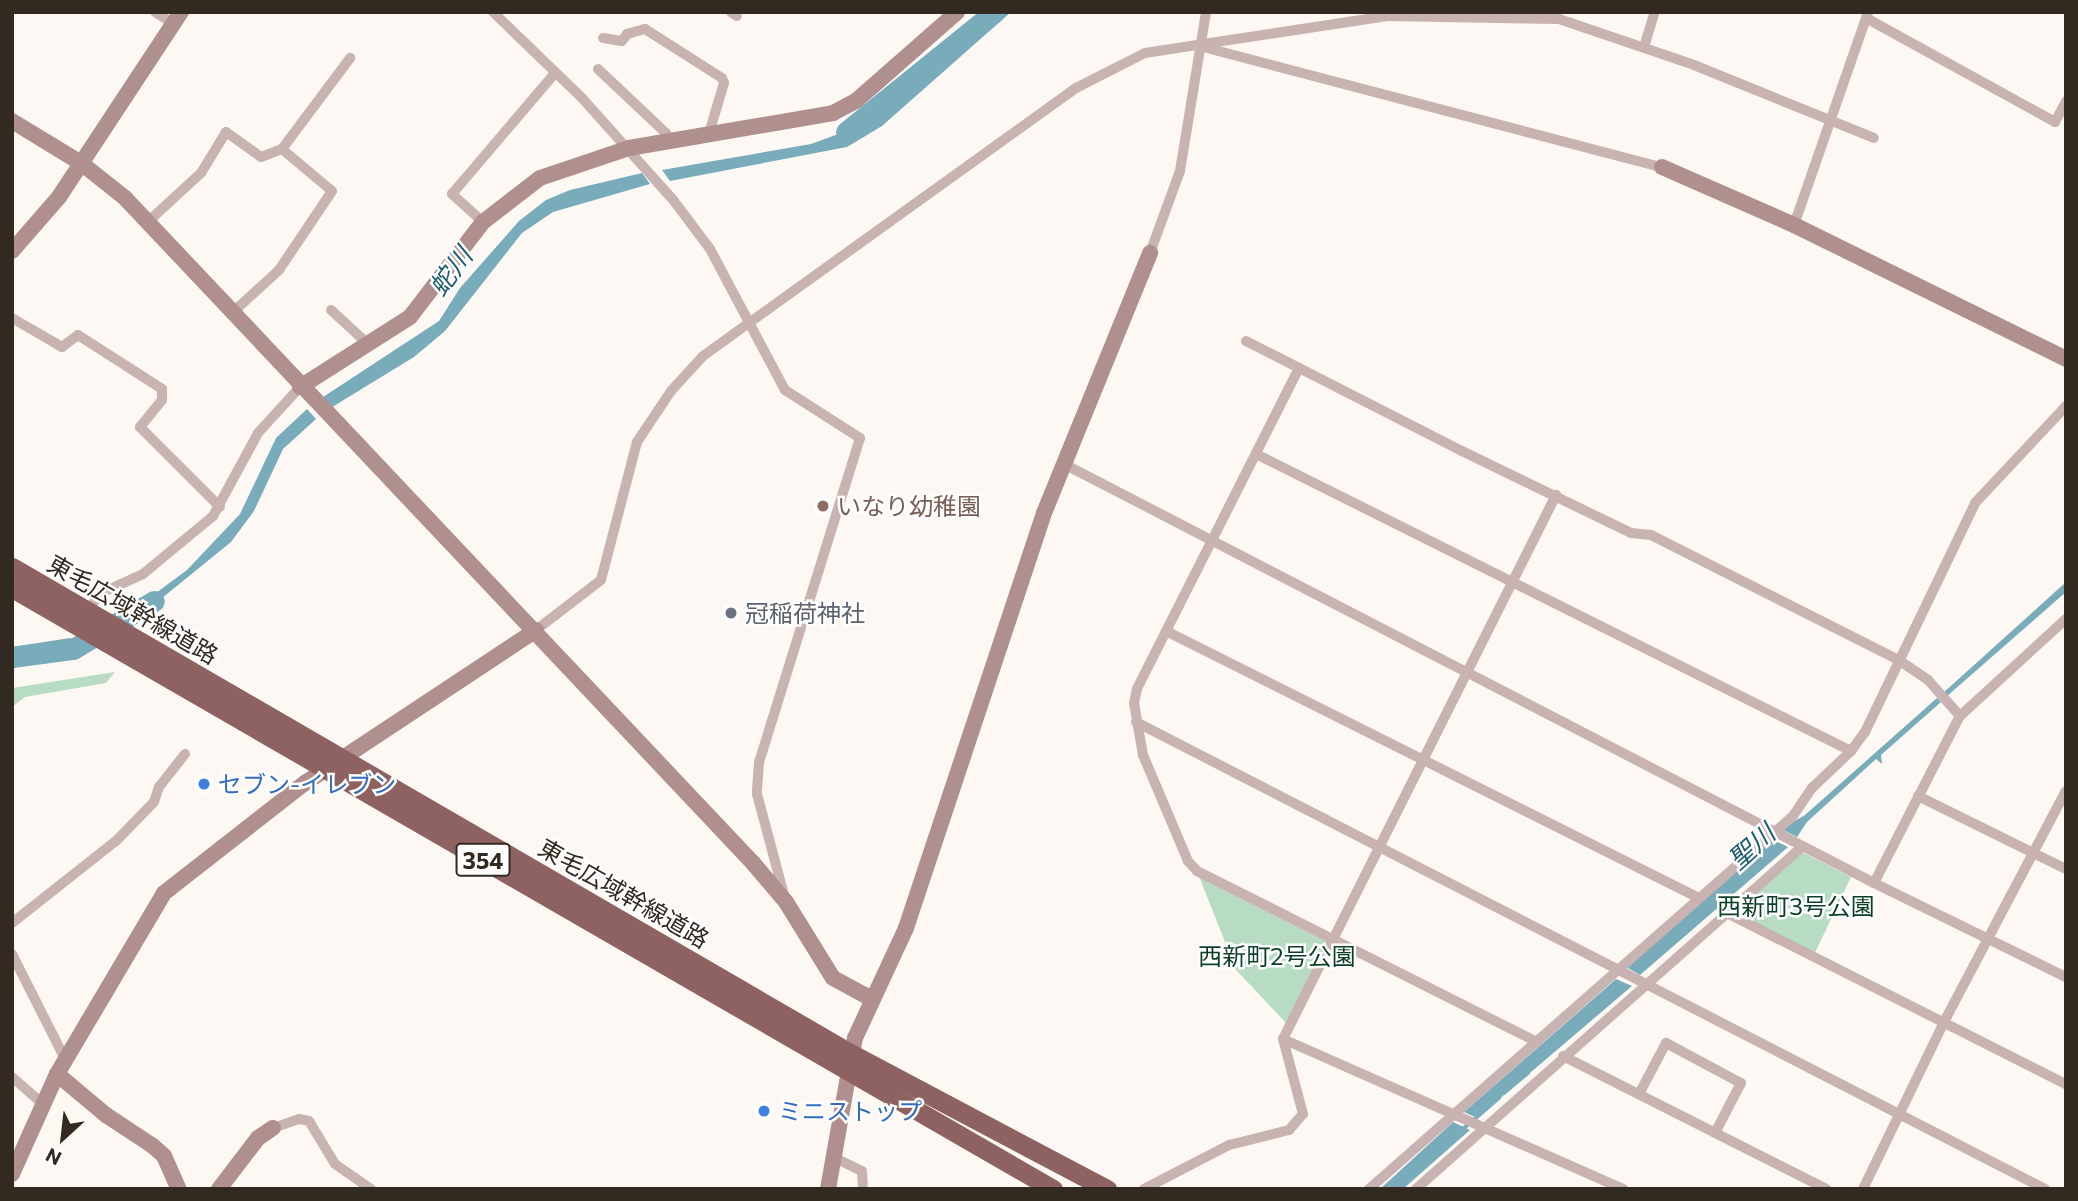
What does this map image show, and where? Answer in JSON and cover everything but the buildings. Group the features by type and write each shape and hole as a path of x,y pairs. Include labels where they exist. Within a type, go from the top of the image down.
{"highway":[{"name":"東毛広域幹線道路","path":"12,567 344,759 848,1062 1053,1189"},
{"name":"東毛広域幹線道路","path":"12,588 848,1062 1107,1189"}],"street":[{"path":"12,251 40,222 178,18 155,12"},
{"path":"494,12 634,153 671,198 710,249 785,390 860,438 759,762 757,794 786,902"},
{"path":"90,612 101,593 166,558 220,507 258,433 302,389 416,310 483,222 540,178 668,144 813,118 844,108 957,12"},
{"path":"828,1189 848,1062 872,999 909,918 974,712 1064,464 1150,253 1180,171 1206,12"},
{"path":"1644,47 1655,12"},
{"path":"1794,225 1867,15 2055,122 2066,101"},
{"path":"12,1174 18,1144 43,1104 65,1059 164,893 226,842 327,769 536,630 601,580 629,462 671,391 703,356 1076,88 1144,53 1201,46 1265,32 1387,16 1559,19 1644,47 1874,138"},
{"path":"603,38 622,41 627,34 645,29 722,78 724,83 710,130 714,136"},
{"path":"1201,46 1662,167 1794,225 2066,359"},
{"path":"152,226 152,218 201,173 226,132 261,157 282,149 350,58"},
{"path":"598,69 666,133 668,144"},
{"path":"483,222 452,194 555,73"},
{"path":"12,121 81,163 152,226 339,428 536,630 786,902 833,978 872,999"},
{"path":"231,314 279,270 332,191 282,149"},
{"path":"331,310 368,344"},
{"path":"12,318 62,347 78,335 162,389 162,400 140,427 220,507"},
{"path":"1246,341 1631,533 1651,535 1900,661 1932,685 1957,712"},
{"path":"1299,368 1137,689 1136,722 1143,755 1188,862 1197,871 1537,1042"},
{"path":"1369,1189 1457,1115 1776,832 1851,751 1900,661 1978,498 2066,406"},
{"path":"1256,454 1511,585 1851,751"},
{"path":"1064,464 1212,537 1467,673 1874,883 2066,977"},
{"path":"1144,1189 1229,1145 1289,1130 1303,1114 1283,1039 1556,495"},
{"path":"1874,883 1957,712 2066,620"},
{"path":"1166,631 1699,898"},
{"path":"1136,722 1378,849 1620,970 2045,1189"},
{"path":"12,922 116,841 154,802 159,787 185,754"},
{"path":"1863,1189 1944,1022 2066,792"},
{"path":"1918,796 2066,869"},
{"path":"1416,1189 1482,1126 1725,912 1798,843"},
{"path":"1725,912 2066,1084"},
{"path":"12,954 65,1059"},
{"path":"1283,1039 1623,1189"},
{"path":"1639,1094 1666,1043 1741,1083 1715,1133"},
{"path":"1563,1056 1826,1189"},
{"path":"57,1074 106,1115 153,1146 179,1189"},
{"path":"12,1077 43,1104"},
{"path":"219,1189 258,1138 273,1128 299,1119 309,1121 335,1164 371,1189"},
{"path":"833,1157 862,1171 863,1189"}],"green space":[{"path":"115,672 106,683 25,697 12,707 12,688"},
{"name":"西新町3号公園","path":"1802,852 1851,877 1813,957 1729,914"},
{"name":"西新町2号公園","path":"1197,871 1333,938 1289,1026 1236,970"}],"water":[{"path":"989,12 1011,12 882,126 847,147 670,181 662,170 811,144 852,129 910,85"},
{"path":"642,173 650,184 553,212 522,233 445,331 414,357 329,409 320,399 439,321 460,288 519,221 546,200 570,190"},
{"path":"307,409 316,419 283,449 254,511 231,542 135,620 126,615 187,570 240,514 276,438"},
{"path":"2066,582 2066,592 1946,697 1943,693"},
{"path":"70,638 89,649 12,657 12,647"},
{"path":"1937,698 1941,702 1881,755 1882,764 1876,759 1807,822 1797,837 1781,829 1805,815"},
{"path":"1771,839 1788,847 1640,975 1626,967"},
{"path":"1616,979 1632,986 1477,1118 1464,1112"},
{"path":"1453,1122 1470,1130 1403,1189 1380,1189"}],"waterway":[{"name":"蛇川","path":"846,132 994,12"},
{"name":"蛇川","path":"12,657 73,649 154,601"},
{"name":"聖川","path":"1504,1093 1528,1073"},
{"name":"聖川","path":"1462,1130 1499,1098"}],"place":[{"name":"いなり幼稚園","path":"823,506"},
{"name":"冠稲荷神社","path":"731,613"},
{"name":"セブン-イレブン","path":"204,784"},
{"name":"ミニストップ","path":"764,1111"}]}
